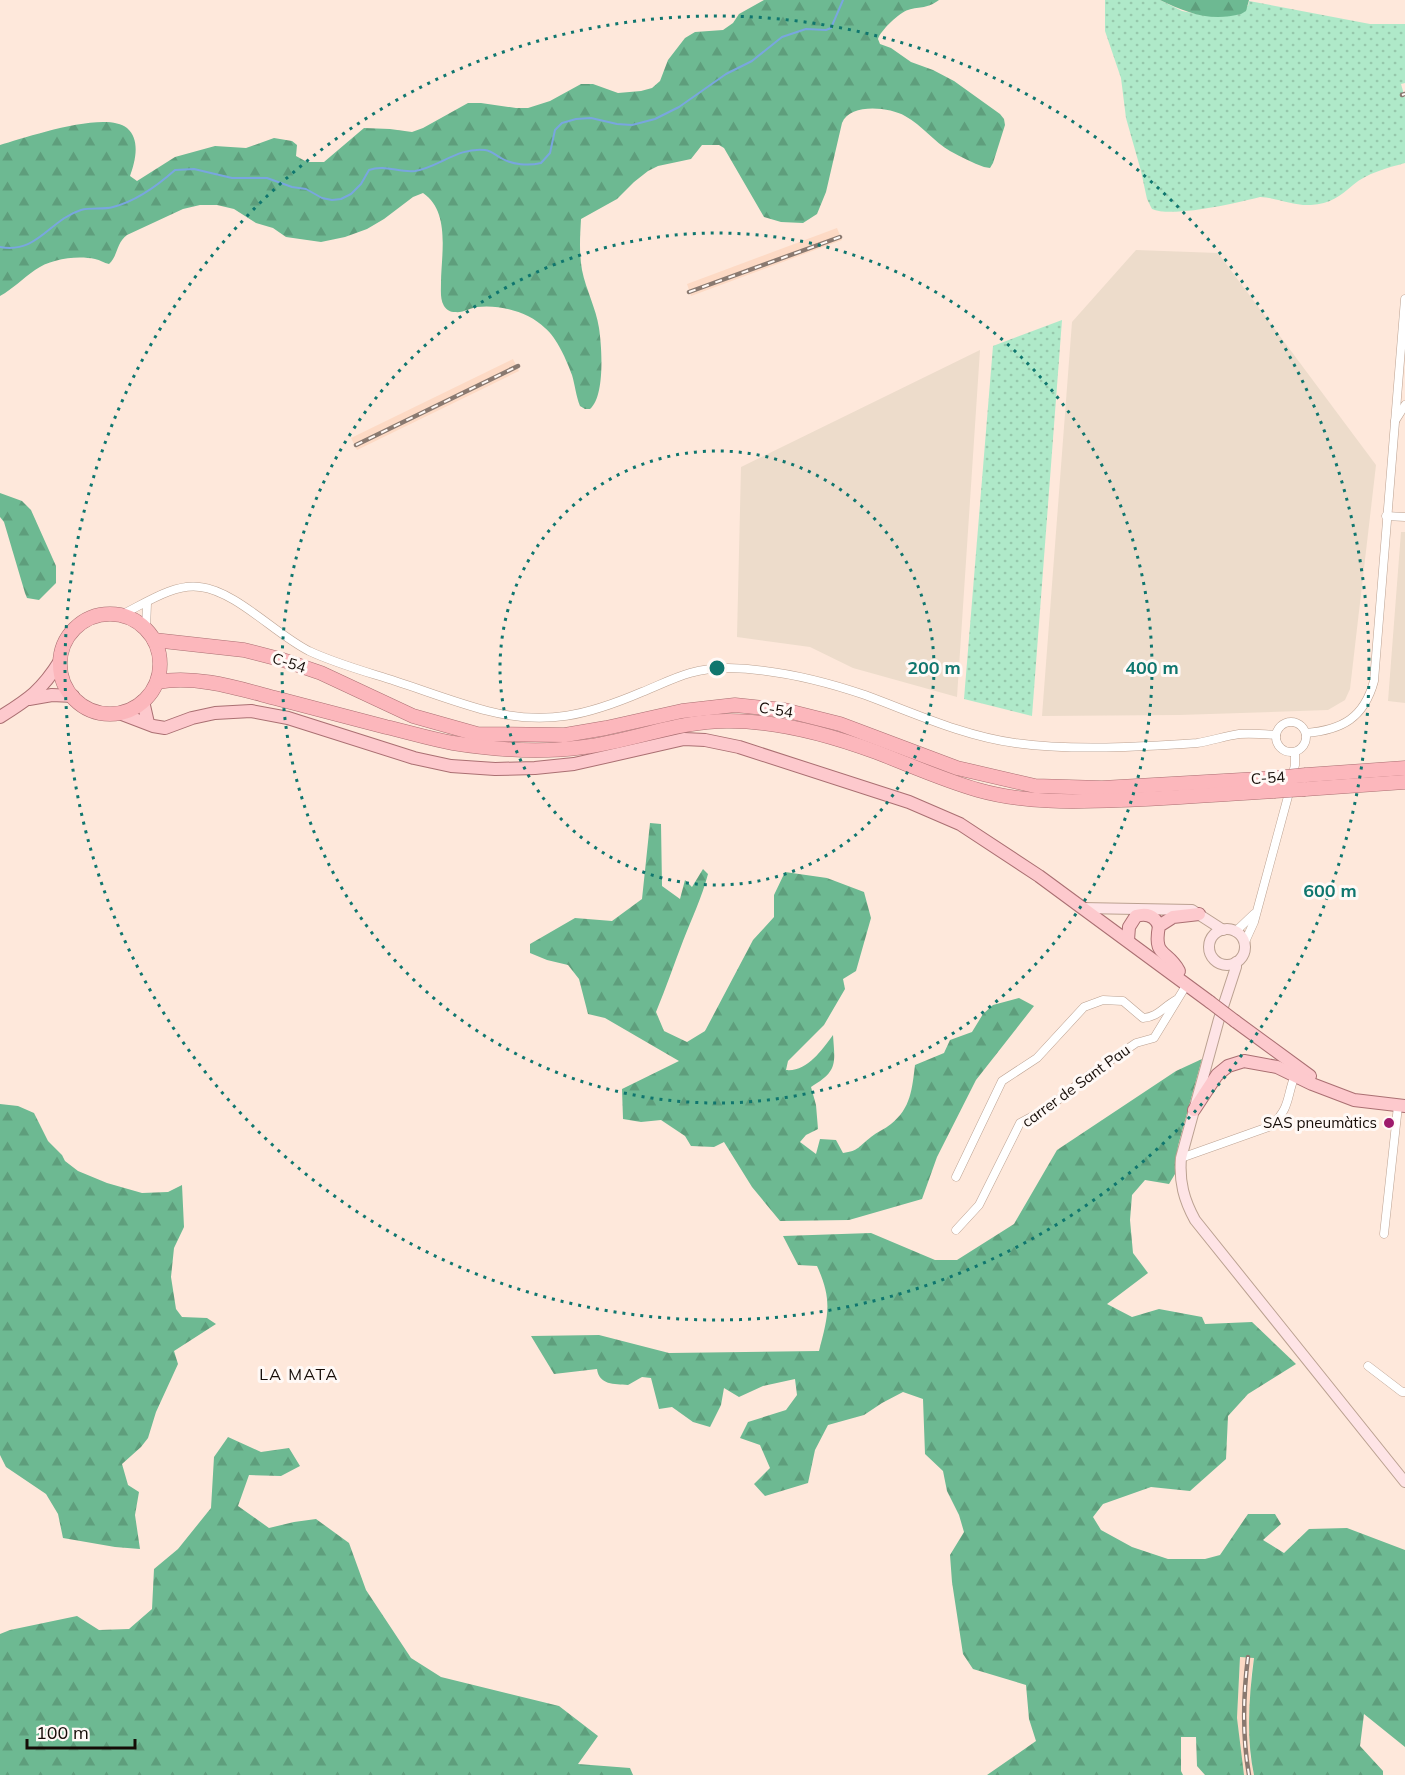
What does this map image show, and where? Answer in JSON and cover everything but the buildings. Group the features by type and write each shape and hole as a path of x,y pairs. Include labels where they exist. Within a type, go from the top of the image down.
{"highway":[{"path":"107,614 122,615 135,620 150,634 159,653 160,668 157,682 143,701 132,709 119,713 106,713 94,711 82,705 73,696 63,680 60,661 63,647 70,634 80,624 93,617 107,614"},
{"name":"C-54","path":"150,634 244,650 283,660 321,673 413,716 477,734 565,735 682,711 735,705 784,710 840,724 957,768 1035,786 1102,788 1275,784"},
{"name":"C-54","path":"157,682 193,680 230,686 452,743 532,751 585,747 696,723 731,721 784,726 818,733 874,751 928,773 979,790 1026,799 1074,802 1306,782 1405,782"},
{"name":"C-54","path":"1306,782 1405,768"}],"main road":[{"path":"0,717 29,699 44,685 60,661"},
{"path":"29,699 52,695 73,696"},
{"path":"143,701 148,723"},
{"path":"119,713 165,728 192,718 215,713 251,711 288,718 414,758 451,766 495,769 574,764 684,740 705,740 739,747 937,812 960,824 994,845 1128,940 1330,1091"},
{"path":"1082,908 1192,910 1242,939 1243,954 1236,962 1181,1158 1182,1189 1186,1203 1195,1221 1405,1482"},
{"path":"1128,940 1129,927 1136,916 1148,915 1154,918 1159,926"},
{"path":"1185,982 1178,968 1158,947 1156,939 1159,926 1173,917 1203,916"},
{"path":"1203,916 1211,939 1210,954 1222,964 1236,962"},
{"path":"1211,939 1218,932 1229,931"},
{"path":"1222,964 1229,987"},
{"path":"1194,1110 1217,1075 1236,1063 1244,1061 1260,1062 1277,1067 1312,1084 1364,1102 1401,1106"}],"street":[{"path":"1306,733 1323,731 1349,722 1371,693 1374,681 1405,299"},
{"path":"1395,422 1405,405"},
{"path":"1386,516 1405,517"},
{"path":"122,615 163,593 202,587 227,595 279,633 310,651 464,704 508,715 555,718 578,715 615,703 688,672 728,668 786,673 818,681 863,694 935,722 1012,743 1076,747 1202,742 1240,734 1275,735"},
{"path":"147,603 150,634"},
{"path":"1290,722 1300,724 1306,733 1306,743 1295,752 1285,752 1281,749 1275,735 1280,726 1290,722"},
{"path":"1244,944 1254,922 1289,791 1295,765 1295,752"},
{"path":"1229,931 1255,913"},
{"name":"carrer de Sant Pau","path":"956,1230 979,1205 1020,1123 1048,1108 1088,1076 1136,1043 1154,1038 1185,982"},
{"path":"956,1177 1002,1081 1037,1058 1084,1007 1103,1000 1123,1001 1143,1018 1153,1017 1177,1000"},
{"path":"1181,1158 1271,1126 1282,1115 1290,1097 1289,1088 1295,1076"},
{"path":"1384,1234 1401,1106"},
{"path":"1368,1366 1405,1392"}],"shaded area":[{"path":"837,228 842,240 691,296 687,284"},
{"path":"1136,250 1218,253 1376,465 1350,689 1345,700 1328,710 1179,715 1042,716 1072,322"},
{"path":"980,350 957,697 853,668 810,647 737,637 741,467"},
{"path":"513,359 519,371 357,450 351,438"},
{"path":"1401,532 1405,532 1405,703 1388,701"},
{"path":"1240,1657 1254,1657 1251,1677 1250,1755 1254,1775 1244,1775 1242,1767 1237,1718"}],"green space":[{"path":"764,0 939,0 927,6 904,11 886,27 878,39 880,44 891,48 911,62 954,81 1000,114 1005,125 993,163 990,168 971,162 944,147 905,116 890,110 870,109 853,112 842,123 826,192 817,214 803,223 781,222 764,217 724,148 719,145 702,145 691,159 658,166 648,171 617,199 581,219 582,270 598,321 601,347 600,383 595,403 590,409 580,406 572,375 564,357 554,338 538,322 504,308 486,306 458,312 447,310 442,301 441,292 443,247 441,222 432,201 423,193 413,197 367,229 321,242 286,237 273,228 256,223 234,209 217,205 200,205 183,209 127,235 123,238 109,264 88,258 56,261 41,266 0,296 0,145 65,127 101,122 116,123 127,128 134,139 135,158 130,176 137,181 175,157 215,146 246,148 274,138 292,141 297,145 296,156 307,162 324,162 364,128 412,132 468,103 528,108 550,101 581,84 593,84 618,93 652,88 660,81 668,60 685,38 695,32 723,30 733,23 739,14"},
{"path":"1105,0 1160,0 1182,11 1207,16 1248,6 1249,1 1370,24 1405,24 1405,83 1401,84 1405,98 1405,163 1371,174 1344,193 1324,203 1298,204 1260,197 1189,211 1174,212 1152,209 1147,199 1126,118 1121,78 1105,31"},
{"path":"1160,0 1249,0 1246,11 1241,14 1209,17 1180,9"},
{"path":"1062,320 1032,716 964,699 993,346"},
{"path":"0,493 22,501 31,510 56,566 56,583 39,600 27,598 25,593 4,522 0,517"},
{"path":"650,823 661,824 662,886 680,899 685,880 692,887 703,869 708,874 656,1012 664,1031 687,1042 705,1031 753,940 774,917 774,895 785,872 827,878 864,892 871,918 856,971 843,979 845,989 824,1025 788,1061 786,1070 801,1068 807,1064 833,1035 833,1066 826,1076 811,1087 816,1105 818,1129 806,1135 800,1142 816,1154 820,1139 836,1140 843,1153 848,1152 858,1148 891,1124 907,1105 915,1065 944,1053 950,1040 972,1032 983,1014 993,1005 1019,998 1034,1006 976,1080 937,1157 922,1199 849,1220 780,1221 752,1187 724,1142 714,1147 691,1146 685,1136 661,1120 641,1122 623,1119 622,1089 679,1061 605,1018 588,1014 579,979 568,965 530,953 530,944 575,918 612,921 642,899"},
{"path":"1202,1059 1178,1146 1175,1174 1169,1184 1145,1180 1132,1195 1130,1220 1133,1253 1148,1273 1107,1304 1132,1317 1159,1309 1202,1317 1205,1324 1252,1322 1296,1364 1248,1394 1228,1416 1226,1459 1190,1491 1151,1487 1103,1504 1093,1517 1101,1530 1132,1547 1168,1559 1205,1559 1220,1555 1248,1514 1275,1514 1281,1524 1263,1540 1284,1553 1309,1529 1347,1528 1405,1550 1405,1747 1364,1714 1360,1746 1383,1771 1383,1775 1254,1775 1249,1717 1254,1658 1240,1657 1237,1718 1244,1775 1205,1775 1197,1766 1196,1737 1181,1737 1183,1775 987,1775 1036,1741 1029,1719 1026,1685 973,1669 963,1654 950,1555 964,1532 959,1515 947,1491 943,1471 925,1454 923,1399 903,1392 864,1415 828,1425 815,1450 808,1483 765,1496 754,1484 770,1468 760,1445 740,1438 748,1422 786,1410 797,1395 795,1379 763,1386 739,1397 724,1388 721,1405 710,1427 693,1422 672,1407 659,1409 651,1378 642,1377 628,1385 604,1381 597,1369 554,1374 531,1336 599,1335 669,1353 819,1351 827,1318 827,1299 822,1278 817,1266 798,1265 783,1236 871,1233 935,1260 957,1260 1014,1224 1057,1150 1176,1071"},
{"path":"0,1104 18,1106 34,1113 48,1141 65,1161 78,1171 107,1183 142,1193 168,1192 182,1185 184,1227 174,1248 171,1277 176,1309 182,1317 207,1318 216,1324 174,1351 178,1364 156,1412 148,1438 122,1464 128,1485 139,1492 135,1515 140,1549 63,1538 58,1514 46,1494 6,1467 0,1455"},
{"path":"228,1437 261,1452 289,1448 300,1466 281,1476 249,1475 238,1506 269,1528 316,1519 349,1543 366,1590 411,1658 441,1677 559,1706 598,1736 578,1764 630,1768 633,1775 0,1775 0,1634 77,1616 99,1630 129,1629 152,1609 154,1569 178,1549 211,1508 214,1457"}],"waterway":[{"path":"0,247 24,246 43,235 60,221 81,210 109,208 130,201 154,187 175,170 194,169 232,178 267,178 292,187 306,189 322,198 332,200 351,194 361,184 369,170 381,168 415,171 466,151 492,152 505,160 526,165 541,163 550,153 555,130 562,123 591,118 632,125 655,119 679,107 726,74 752,61 782,37 806,29 831,28 843,0"}],"railway":[{"path":"689,292 840,237"},
{"path":"356,445 518,366"},
{"path":"1248,1657 1244,1716 1249,1775"}],"place":[{"name":"SAS pneumàtics","path":"1389,1123"}],"district":[{"name":"LA MATA","path":"299,1374"}]}
